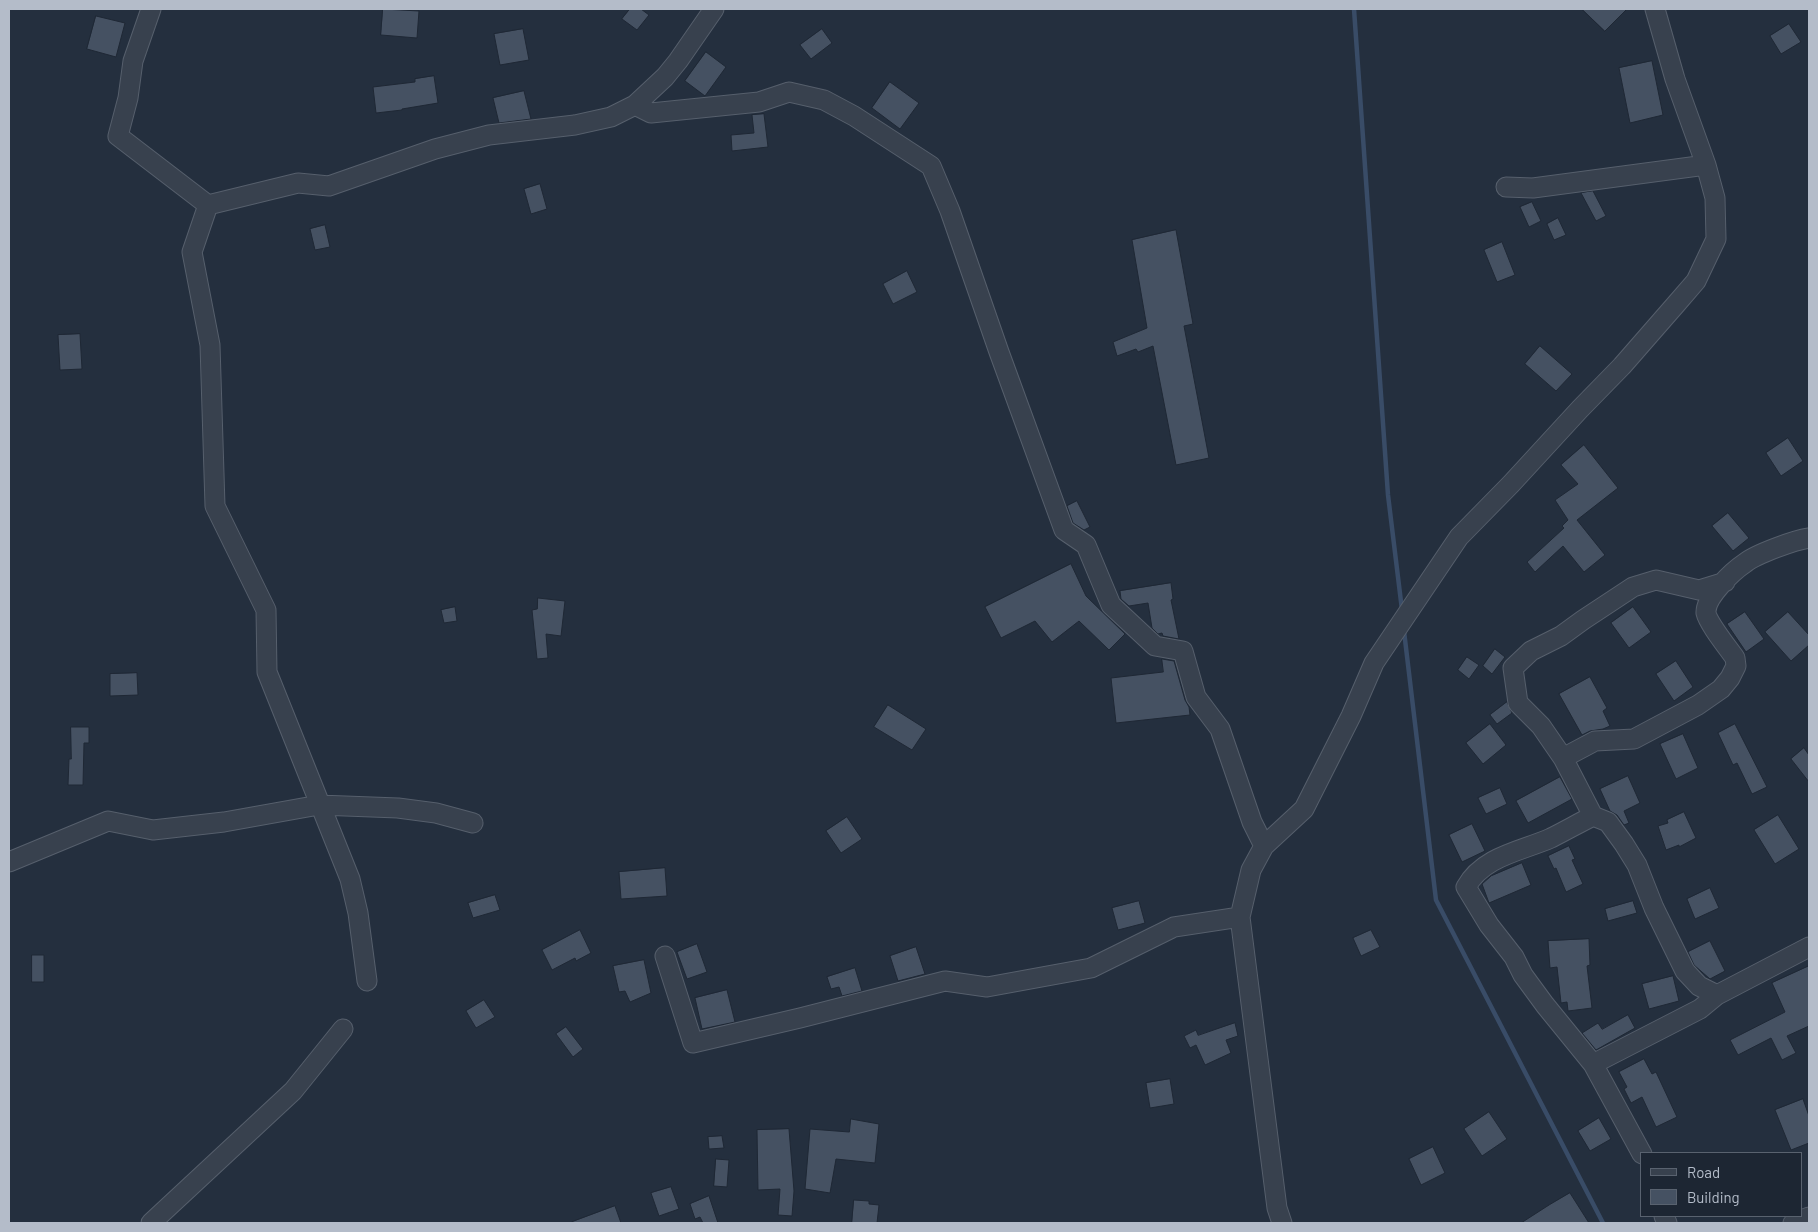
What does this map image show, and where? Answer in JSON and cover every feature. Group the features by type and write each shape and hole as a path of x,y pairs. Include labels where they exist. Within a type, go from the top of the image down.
{"street":[{"path":"151,9 133,61 128,98 118,136 208,204"},
{"path":"208,204 298,183 329,186 435,149 489,135 575,125 611,117 635,105 665,77 714,9"},
{"path":"1282,1223 1277,1208 1240,917 1250,870 1264,846 1304,809 1351,716 1374,663 1459,537 1622,366 1696,281 1716,238 1715,198 1706,165 1675,79 1655,9"},
{"path":"635,105 651,113 759,102 789,92 824,100 854,116 930,166 950,211 1064,530 1086,545 1111,605 1155,646 1184,650 1196,697 1220,729 1252,822 1264,846"},
{"path":"1506,187 1533,188 1706,165"},
{"path":"208,204 192,252 210,345 215,506 266,610 267,672 350,879 358,913 367,981"},
{"path":"1563,758 1595,742 1634,738 1698,705 1721,688 1730,678 1736,666 1735,658 1706,614 1708,603 1725,582 1746,562 1787,544 1809,538"},
{"path":"1716,995 1699,986 1685,971 1654,908 1636,865 1624,844 1608,822 1593,816 1563,758 1542,726 1518,703 1513,668 1531,651 1561,636 1633,587 1656,580 1699,590 1725,582"},
{"path":"9,862 108,821 153,830 224,822 319,805 398,808 436,813 473,824"},
{"path":"1593,816 1551,838 1488,863 1472,876 1466,887 1545,1005 1593,1064 1641,1152"},
{"path":"665,956 693,1043 945,981 988,987 1091,968 1174,927 1240,917"},
{"path":"1593,1064 1700,1009 1716,995 1809,946"},
{"path":"151,1223 293,1091 343,1029"},
{"path":"1793,1223 1809,1218"}],"building":[{"path":"383,9 419,11 417,38 381,35"},
{"path":"630,9 641,9 649,15 637,30 622,19"},
{"path":"1582,9 1627,9 1605,31"},
{"path":"96,16 125,23 116,57 87,49"},
{"path":"1789,24 1801,42 1781,54 1770,36"},
{"path":"523,29 529,60 500,65 494,34"},
{"path":"822,29 832,43 811,59 800,45"},
{"path":"706,52 726,67 705,96 685,81"},
{"path":"1652,61 1663,115 1630,123 1619,68"},
{"path":"434,76 438,103 376,113 373,87 415,82 415,79"},
{"path":"890,82 919,103 900,129 872,108"},
{"path":"524,91 531,119 499,123 493,98"},
{"path":"764,114 768,147 732,151 731,135 754,133 752,115"},
{"path":"540,184 547,209 531,214 524,189"},
{"path":"1593,191 1606,216 1596,221 1581,193"},
{"path":"1532,202 1541,221 1529,227 1520,207"},
{"path":"1558,218 1566,235 1554,240 1547,224"},
{"path":"325,225 330,247 315,250 310,229"},
{"path":"1176,230 1193,324 1184,326 1209,458 1176,465 1153,346 1138,352 1136,349 1117,356 1113,342 1147,328 1132,240"},
{"path":"1502,242 1515,275 1497,282 1484,250"},
{"path":"907,271 917,292 893,304 883,284"},
{"path":"80,334 82,369 60,370 58,335"},
{"path":"1540,346 1572,374 1556,391 1525,364"},
{"path":"1788,438 1803,461 1781,476 1766,453"},
{"path":"1584,445 1618,488 1577,520 1605,555 1584,572 1563,546 1535,572 1527,562 1564,528 1562,526 1568,520 1555,500 1578,484 1561,465"},
{"path":"1077,501 1090,527 1084,530 1073,523 1067,506"},
{"path":"1728,513 1749,538 1733,551 1712,526"},
{"path":"1071,564 1086,596 1125,634 1109,650 1079,621 1052,642 1035,621 1001,638 985,607"},
{"path":"1171,583 1173,599 1171,600 1179,639 1163,636 1162,633 1158,634 1152,628 1148,603 1129,606 1121,599 1120,591"},
{"path":"538,598 565,601 561,636 546,634 548,658 537,659 532,610 537,609"},
{"path":"455,607 457,621 444,623 441,610"},
{"path":"1633,607 1651,632 1629,648 1611,623"},
{"path":"1745,612 1764,639 1746,652 1727,624"},
{"path":"1788,612 1809,635 1809,645 1791,661 1765,632"},
{"path":"1495,649 1505,657 1492,674 1483,666"},
{"path":"1467,657 1479,665 1469,679 1458,670"},
{"path":"1162,659 1174,661 1190,715 1116,723 1111,678 1163,672"},
{"path":"1676,661 1693,687 1674,701 1656,674"},
{"path":"137,673 138,695 110,696 110,674"},
{"path":"1590,677 1607,708 1603,711 1610,726 1582,735 1559,694"},
{"path":"1507,702 1512,713 1497,724 1490,715"},
{"path":"888,705 926,729 912,750 874,727"},
{"path":"1490,724 1506,745 1483,764 1466,743"},
{"path":"1735,724 1767,787 1752,794 1737,763 1733,765 1718,733"},
{"path":"71,727 89,727 89,743 84,743 83,785 68,785 69,759 71,759"},
{"path":"1683,734 1698,768 1676,779 1660,744"},
{"path":"1804,748 1809,755 1809,782 1791,759"},
{"path":"1628,776 1640,803 1624,811 1629,823 1624,825 1617,815 1610,811 1600,789"},
{"path":"1560,777 1572,799 1528,823 1516,801"},
{"path":"1500,788 1507,804 1486,814 1478,798"},
{"path":"1684,812 1696,838 1679,847 1679,845 1666,850 1658,826 1668,823 1667,820"},
{"path":"1778,815 1799,849 1775,864 1754,830"},
{"path":"847,817 862,839 841,853 826,831"},
{"path":"1472,824 1485,851 1462,862 1449,835"},
{"path":"1569,846 1575,859 1572,860 1583,884 1566,892 1556,868 1554,869 1548,856"},
{"path":"1522,863 1531,885 1489,903 1482,884 1491,876"},
{"path":"665,868 667,896 621,899 619,872"},
{"path":"1710,888 1719,908 1695,919 1687,899"},
{"path":"495,895 500,910 473,918 468,903"},
{"path":"1139,901 1145,923 1118,930 1112,908"},
{"path":"1633,901 1637,913 1608,921 1605,909"},
{"path":"580,930 591,953 576,961 575,958 552,970 542,950"},
{"path":"1371,930 1380,947 1361,956 1353,938"},
{"path":"1589,939 1590,965 1587,966 1592,1008 1568,1011 1567,1002 1561,1003 1557,967 1550,968 1548,941"},
{"path":"1710,941 1725,971 1710,979 1694,965 1688,952"},
{"path":"697,944 707,972 687,979 677,952"},
{"path":"916,947 925,974 898,981 890,956"},
{"path":"32,955 44,955 44,982 32,982"},
{"path":"644,960 651,993 630,1002 625,991 619,992 613,966"},
{"path":"1809,966 1809,1026 1787,1036 1796,1053 1782,1060 1771,1038 1738,1055 1730,1040 1785,1012 1772,983"},
{"path":"855,968 862,991 842,996 839,987 831,989 827,977"},
{"path":"1673,976 1679,1001 1649,1009 1642,984"},
{"path":"727,990 735,1022 702,1029 695,998"},
{"path":"484,1000 495,1017 476,1028 466,1011"},
{"path":"1628,1015 1635,1028 1596,1050 1582,1033 1598,1023 1602,1029"},
{"path":"1235,1023 1238,1036 1226,1040 1231,1053 1205,1065 1196,1045 1190,1048 1184,1036 1196,1030 1198,1035"},
{"path":"566,1027 583,1049 573,1057 556,1034"},
{"path":"1644,1059 1652,1074 1656,1072 1677,1117 1656,1127 1642,1097 1631,1103 1624,1089 1627,1087 1619,1072"},
{"path":"1170,1079 1174,1104 1150,1108 1146,1083"},
{"path":"1803,1099 1809,1116 1809,1143 1791,1150 1775,1110"},
{"path":"1489,1112 1507,1139 1482,1156 1464,1129"},
{"path":"1599,1118 1611,1139 1590,1151 1578,1131"},
{"path":"851,1119 879,1124 875,1163 836,1159 830,1193 805,1189 810,1129 849,1132"},
{"path":"789,1129 794,1191 792,1216 778,1215 780,1189 758,1190 757,1130"},
{"path":"722,1136 724,1148 709,1149 708,1137"},
{"path":"1433,1147 1445,1173 1421,1185 1409,1159"},
{"path":"716,1159 729,1160 727,1187 714,1186"},
{"path":"671,1187 679,1209 659,1216 651,1193"},
{"path":"1570,1193 1589,1223 1521,1223 1549,1205"},
{"path":"709,1196 718,1223 703,1223 700,1217 695,1219 690,1204"},
{"path":"854,1200 869,1201 869,1204 879,1205 877,1223 852,1223"},
{"path":"615,1206 621,1223 572,1223 572,1222"}],"waterway":[{"path":"1354,9 1388,495 1402,610"},
{"path":"1404,631 1436,900 1603,1223"}]}
